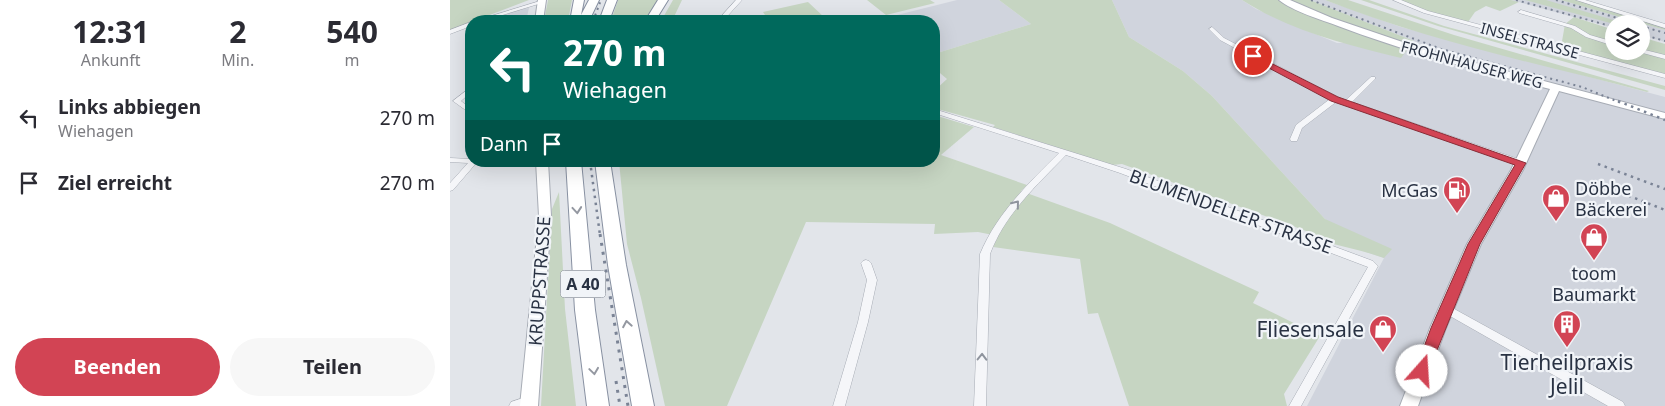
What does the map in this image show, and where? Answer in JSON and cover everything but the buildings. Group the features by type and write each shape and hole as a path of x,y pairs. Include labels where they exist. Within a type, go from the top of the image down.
{"highway":[{"path":"576,15 579,0"},
{"path":"587,15 594,0"},
{"path":"606,15 612,0"},
{"path":"654,15 663,0"},
{"name":"A 40","path":"573,167 585,310 598,406"},
{"name":"A 40","path":"603,167 616,265 643,406"}],"street":[{"path":"725,15 739,0"},
{"name":"FROHNHAUSER WEG","path":"1283,0 1379,39 1521,78 1545,93 1556,87 1665,116"},
{"name":"INSELSTRASSE","path":"1396,0 1426,12 1665,76"},
{"path":"1580,0 1665,26"},
{"path":"497,15 542,1 540,15"},
{"name":"INSELSTRASSE","path":"1520,12 1573,27 1588,36 1605,41"},
{"path":"450,32 465,26"},
{"path":"1212,29 1222,39 1334,99 1521,163"},
{"path":"1650,53 1665,57"},
{"path":"1347,103 1374,78"},
{"path":"1409,406 1427,355 1474,244 1521,163 1545,93 1556,87"},
{"path":"465,94 456,101 465,108"},
{"path":"1294,139 1300,127 1306,121 1334,99"},
{"name":"BLUMENDELLER STRASSE","path":"940,114 1131,174 1370,263 1373,266 1295,406"},
{"path":"980,406 984,254 988,242 1023,196 1065,152"},
{"path":"450,160 465,161"},
{"path":"450,188 468,167"},
{"name":"KRUPPSTRASSE","path":"515,406 529,404 542,259 544,216 542,167"},
{"path":"839,406 864,322 872,280 866,263"},
{"path":"1446,309 1619,406"}],"shaded area":[{"path":"957,0 999,0 1031,24 940,52 940,15 897,15"},
{"path":"1112,0 1242,0 1256,9 1337,43 1414,41 1310,0 1325,0 1401,27 1665,97 1665,406 1307,406 1384,258 1366,252 1325,219 1212,96 1183,71 1129,37"},
{"path":"1511,0 1563,0 1614,15 1605,15 1605,26"},
{"path":"529,8 527,15 501,15"},
{"path":"1650,26 1665,30 1665,42 1650,38"}],"green space":[{"path":"450,0 529,0 490,15 465,15 465,24 450,30"},
{"path":"548,0 572,0 569,15 545,15"},
{"path":"618,0 659,0 650,15 613,15"},
{"path":"673,0 682,0 675,15 664,15"},
{"path":"867,0 930,0 935,3 886,15"},
{"path":"999,0 1112,0 1129,37 1183,71 1212,96 1325,219 1392,249 1384,258 1316,239 1307,236 1309,232 1122,164 1112,165 993,127 995,125 940,110 940,85 947,79 940,73 940,52 1031,24"},
{"path":"1242,0 1310,0 1414,41 1401,58 1360,48 1299,29 1260,11"},
{"path":"1325,0 1348,0 1454,35 1649,91 1444,40 1364,15"},
{"path":"1361,0 1369,0 1444,26 1665,86 1665,90 1438,26"},
{"path":"1398,0 1511,0 1519,2 1500,11 1486,6 1475,12 1468,22 1426,11"},
{"path":"1525,0 1546,0 1605,17 1605,22"},
{"path":"1561,0 1577,0 1624,15 1613,15"},
{"path":"808,2 822,15 765,15 763,12"},
{"path":"1574,17 1605,27 1605,58 1561,47 1565,24"},
{"path":"1650,23 1665,28 1665,30 1650,26"},
{"path":"1650,40 1665,44 1665,74 1611,60 1650,60"},
{"path":"940,117 974,127 941,155 1027,185 1021,191 1110,223 1259,292 1253,303 1320,336 1284,394 1287,406 1129,406 1098,313 1088,314 1080,259 993,247 998,236 978,232 934,234 935,224 806,222 727,406 665,406 627,244 620,167 940,167"},
{"path":"559,192 565,309 576,406 541,406 552,209"}],"railway":[{"path":"595,15 601,0"},
{"path":"1311,0 1441,49 1582,87 1621,103"},
{"path":"1516,0 1605,25"},
{"path":"1556,0 1607,15"},
{"path":"1650,29 1665,33"},
{"path":"1650,37 1665,41"},
{"path":"1618,101 1665,120"},
{"path":"1598,164 1665,189"},
{"path":"591,167 600,235"},
{"path":"1622,193 1665,210"},
{"path":"600,234 628,406"},
{"path":"616,381 620,406"}],"place":[{"name":"McGas","path":"1457,214"},
{"name":"Döbbe Bäckerei","path":"1556,222"},
{"name":"toom Baumarkt","path":"1594,261"},
{"name":"Tierheilpraxis Jelil","path":"1567,348"},
{"name":"Fliesensale","path":"1383,353"}],"route":[{"path":"1253,56 1334,99 1521,163 1474,244 1422,371"}]}
